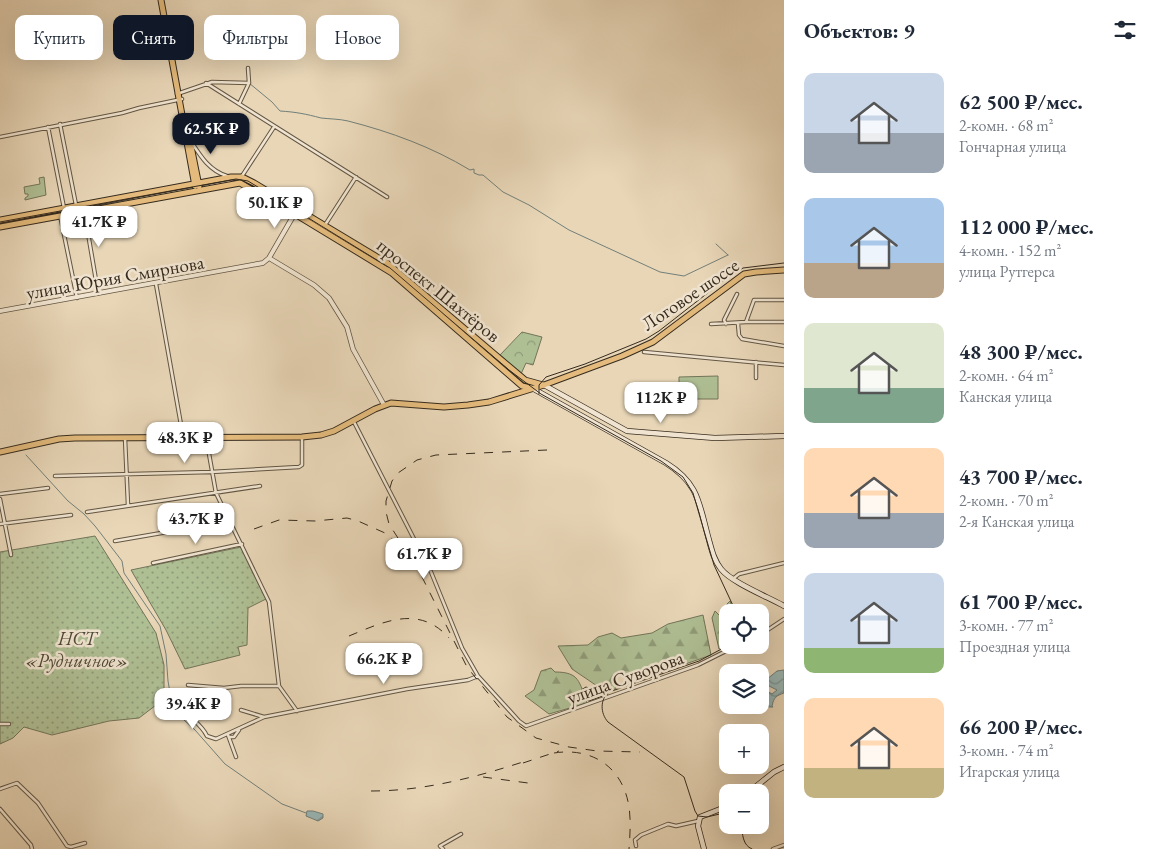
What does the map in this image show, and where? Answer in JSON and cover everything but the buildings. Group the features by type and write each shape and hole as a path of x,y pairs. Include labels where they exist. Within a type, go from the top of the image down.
{"main road":[{"path":"162,0 197,187"},
{"path":"180,97 189,136 197,187"},
{"name":"проспект Шахтёров","path":"0,227 242,177 392,273 522,386 532,388"},
{"name":"проспект Шахтёров","path":"0,220 83,204 197,187 240,183 325,225 395,269 525,380 542,385"},
{"name":"Логовое шоссе","path":"384,405 391,403 444,407 468,406 489,402 542,385 651,340 743,272 754,269 784,269"},
{"path":"525,380 532,388 621,437 671,466 686,477 697,495 715,559 725,573 784,606"},
{"path":"542,385 623,429 715,438 784,436"},
{"path":"0,452 59,439 183,436 302,437 329,433 384,405"},
{"path":"621,437 623,429"},
{"path":"759,784 784,767"},
{"path":"704,849 698,821 702,816 719,809"}],"street":[{"path":"239,105 249,83 248,68"},
{"path":"0,137 122,113 180,97 206,83 222,81 249,83"},
{"path":"206,83 387,197"},
{"path":"60,124 76,206"},
{"path":"48,127 61,208 60,215 77,298"},
{"path":"242,177 274,127"},
{"path":"189,136 209,166 230,178"},
{"path":"325,225 356,177"},
{"path":"83,204 99,294"},
{"path":"296,211 269,258 314,284 329,298 348,327 353,349 384,405"},
{"name":"улица Юрия Смирнова","path":"0,311 156,284 265,262 269,258"},
{"path":"156,284 183,436"},
{"path":"726,324 724,320 737,294"},
{"path":"746,322 754,300 784,300"},
{"path":"710,324 784,322"},
{"path":"738,324 739,335 742,339 784,346"},
{"path":"644,352 784,365"},
{"path":"756,362 756,378"},
{"path":"182,705 184,711 201,726 207,736 216,739 228,736 264,717 407,688 468,680 478,676 462,648 431,572 353,421"},
{"path":"125,437 128,505"},
{"path":"206,437 216,493 269,602 279,686 297,711"},
{"path":"55,476 211,472 299,467 302,465 302,437"},
{"path":"87,512 260,486"},
{"path":"0,494 48,488"},
{"path":"0,499 2,524 12,555"},
{"path":"2,524 70,514"},
{"path":"115,541 231,522"},
{"path":"153,563 242,544"},
{"path":"734,579 739,574 784,563"},
{"path":"769,628 784,619"},
{"name":"улица Суворова","path":"478,676 519,721 529,726 698,665 720,654"},
{"path":"188,685 224,688 279,686"},
{"path":"241,710 264,717"},
{"path":"0,724 9,724"},
{"path":"228,736 236,757"},
{"path":"0,789 17,783 38,803 67,846 71,847 85,843"},
{"path":"0,809 31,845 32,849"},
{"path":"636,846 635,840 641,834 668,824 676,826 698,821"},
{"path":"441,847 461,834"},
{"path":"773,849 784,845"}],"green space":[{"path":"44,177 46,195 25,200 28,194 25,194 24,187 40,184 39,178"},
{"path":"522,332 542,337 533,365 526,363 521,374 500,355"},
{"path":"718,376 718,399 679,399 679,377"},
{"name":"НСТ «Рудничное»","path":"95,536 156,633 164,665 164,699 139,718 109,721 52,735 24,727 13,738 0,744 0,552"},
{"path":"241,547 266,599 248,608 247,645 238,647 240,655 185,669 166,630 131,570"},
{"path":"715,611 719,615 719,649 712,618"},
{"path":"703,615 711,655 632,683 624,672 615,673 612,676 616,689 603,690 572,669 558,646 588,645 598,637 612,633 621,638 652,633 668,624"},
{"path":"551,668 555,672 563,672 574,676 580,684 587,703 549,714 525,696 534,690 541,671"}],"water":[{"path":"784,670 784,693 777,696 773,707 769,707 769,692 772,694 777,690 769,686 769,678 777,671"},
{"path":"307,811 323,814 323,818 318,821 306,816"}],"waterway":[{"path":"249,83 280,111 345,120 364,125 411,141 441,154 470,170 474,169 474,173 483,175 503,192 529,205 569,230 660,272 684,276 728,255"},
{"path":"716,244 728,255"},
{"path":"26,455 68,501 95,526 122,561 124,573 160,626 166,654 173,710 195,730 225,764 282,804 306,813"}],"tram line":[{"path":"0,222 236,179 248,181 390,268 509,370 541,394 661,461 683,477 693,493 714,565 732,604"},
{"path":"539,394 539,385 546,377 585,364 646,339 743,268 784,263"},
{"path":"719,650 699,661 609,692 604,698 602,710 608,722 684,777 698,816 707,817 719,814"},
{"path":"608,694 589,701 581,698 581,690 586,687 600,692 609,692"},
{"path":"743,834 746,845 752,849"}],"railway":[{"path":"547,450 436,455 417,460 398,473 392,481 386,501 389,524 419,571 467,667 507,717 536,738 569,747 597,751 640,752"},
{"path":"254,529 279,520 315,521 347,518 385,533 397,543"},
{"path":"349,636 388,622 400,619 413,619 426,621 449,638"},
{"path":"523,763 559,751"},
{"path":"554,753 581,753 604,763 613,771 626,793 629,807 629,849"},
{"path":"371,791 431,786 490,772 529,760"},
{"path":"483,777 528,783"}]}
